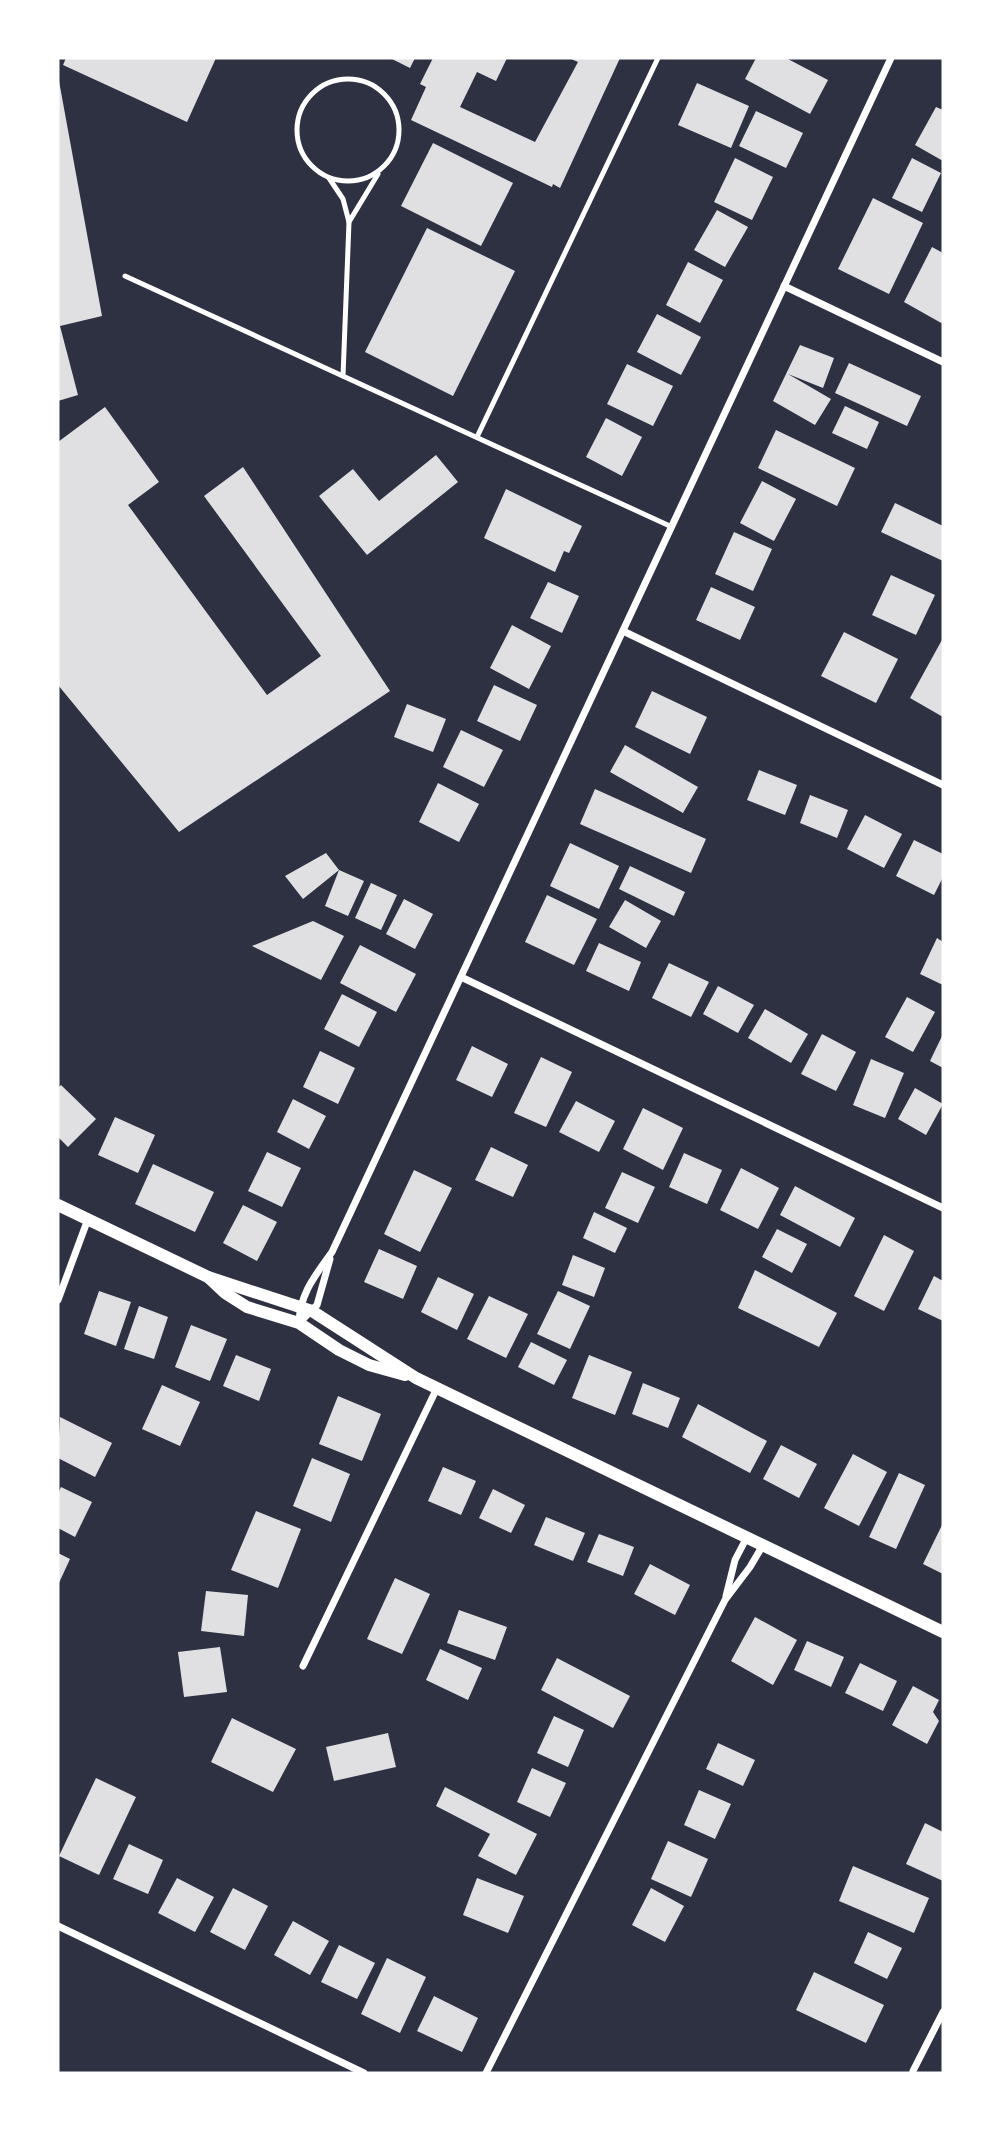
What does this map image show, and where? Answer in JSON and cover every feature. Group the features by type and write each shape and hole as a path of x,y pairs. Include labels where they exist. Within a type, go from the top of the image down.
{"street":[{"path":"299,1323 312,1311 320,1297 332,1252 891,58"},
{"path":"784,286 943,362"},
{"path":"623,631 943,785"},
{"path":"461,977 943,1208"},
{"path":"58,1205 208,1277 276,1300 300,1305 415,1378"},
{"path":"58,1300 88,1219"},
{"path":"299,1323 300,1305 305,1290 332,1252"},
{"path":"208,1277 225,1293 247,1307 299,1323 339,1350 369,1364 415,1378 437,1388 943,1632"},
{"path":"303,1667 437,1388"},
{"path":"725,1600 736,1560 747,1537"},
{"path":"486,2073 725,1600 763,1545"},
{"path":"58,1926 364,2073"},
{"path":"913,2071 943,2012"}],"lane":[{"path":"477,437 658,58"},
{"path":"343,376 349,222 344,199 329,177 305,158 297,125 302,108 312,94 327,84 344,80 361,81 388,98 396,112 398,144 349,222"},
{"path":"329,177 350,181 366,178 380,171"},
{"path":"125,276 672,527"}],"building":[{"path":"66,58 216,58 187,122 63,65"},
{"path":"390,58 415,58 410,68"},
{"path":"433,58 507,58 496,81 477,72 460,107 535,142 578,62 569,58 620,58 560,188 553,184 552,187 411,120 426,87 420,84"},
{"path":"756,58 786,58 828,80 810,114 745,79"},
{"path":"59,81 102,316 60,326 78,395 58,401"},
{"path":"697,83 749,106 731,148 678,125"},
{"path":"936,107 943,110 943,161 915,145"},
{"path":"756,111 803,133 786,168 739,146"},
{"path":"433,143 513,183 481,246 401,206"},
{"path":"735,158 773,177 752,220 714,202"},
{"path":"912,158 941,173 922,212 892,198"},
{"path":"873,198 923,223 889,294 838,269"},
{"path":"717,210 748,227 725,267 694,250"},
{"path":"427,228 515,271 453,396 365,352"},
{"path":"932,247 943,253 943,324 904,302"},
{"path":"688,262 723,280 700,323 666,305"},
{"path":"657,314 701,337 681,375 637,352"},
{"path":"800,345 834,358 823,388 788,374 831,399 815,425 773,401"},
{"path":"849,363 921,396 907,426 835,393"},
{"path":"627,364 673,386 653,426 607,404"},
{"path":"845,406 879,422 867,449 832,433"},
{"path":"105,407 159,482 128,505 267,695 321,656 204,496 243,467 390,691 179,832 58,685 58,442"},
{"path":"606,418 642,437 622,476 586,457"},
{"path":"776,430 855,468 837,506 758,468"},
{"path":"436,455 458,482 367,555 319,496 353,469 379,501"},
{"path":"762,481 796,499 774,541 740,523"},
{"path":"506,489 582,526 569,553 564,551 555,572 484,538"},
{"path":"895,503 943,526 943,561 881,532"},
{"path":"734,532 772,549 753,591 715,574"},
{"path":"891,575 935,595 916,635 872,615"},
{"path":"548,582 579,596 562,633 530,618"},
{"path":"711,587 755,607 740,640 696,620"},
{"path":"512,625 551,646 529,689 490,668"},
{"path":"844,632 898,659 876,703 821,676"},
{"path":"943,638 943,717 910,698"},
{"path":"494,685 537,705 520,741 477,721"},
{"path":"652,691 707,717 690,754 635,727"},
{"path":"407,704 446,719 433,752 394,737"},
{"path":"461,730 503,750 484,787 443,767"},
{"path":"625,745 698,787 683,813 610,772"},
{"path":"759,770 797,785 785,815 747,800"},
{"path":"438,783 479,804 459,842 419,822"},
{"path":"595,789 706,839 691,873 580,824"},
{"path":"810,795 848,810 837,838 800,823"},
{"path":"865,815 902,834 884,868 847,849"},
{"path":"914,840 943,854 943,877 934,895 896,876"},
{"path":"570,843 619,866 599,909 550,886"},
{"path":"326,853 339,870 303,899 285,876"},
{"path":"630,866 685,892 674,916 619,889"},
{"path":"339,870 364,881 348,916 325,906"},
{"path":"371,883 397,895 381,930 355,918"},
{"path":"547,895 597,919 574,965 525,942"},
{"path":"404,899 433,914 415,949 386,934"},
{"path":"625,900 661,921 646,948 609,927"},
{"path":"313,921 344,936 321,980 252,946"},
{"path":"937,938 943,942 943,985 920,974"},
{"path":"599,943 641,962 629,991 586,971"},
{"path":"360,945 416,974 396,1012 340,983"},
{"path":"669,963 709,982 691,1017 652,998"},
{"path":"718,986 754,1005 738,1033 703,1014"},
{"path":"342,994 377,1012 359,1047 324,1029"},
{"path":"907,997 935,1012 913,1052 885,1037"},
{"path":"765,1009 808,1034 791,1063 748,1038"},
{"path":"822,1034 856,1052 836,1091 801,1074"},
{"path":"943,1034 943,1068 930,1061"},
{"path":"472,1046 508,1064 492,1097 456,1080"},
{"path":"320,1051 355,1068 338,1104 303,1087"},
{"path":"541,1057 572,1072 546,1127 514,1113"},
{"path":"871,1059 904,1073 885,1118 853,1105"},
{"path":"61,1085 96,1119 68,1147 58,1137 58,1088"},
{"path":"915,1088 943,1104 926,1135 898,1119"},
{"path":"293,1099 326,1116 309,1149 277,1132"},
{"path":"576,1101 615,1121 599,1152 559,1132"},
{"path":"643,1108 683,1128 663,1170 623,1149"},
{"path":"115,1117 155,1135 138,1173 98,1155"},
{"path":"491,1147 528,1165 513,1197 475,1180"},
{"path":"267,1152 301,1168 282,1207 248,1191"},
{"path":"684,1153 722,1170 707,1204 669,1187"},
{"path":"153,1164 214,1192 195,1232 135,1204"},
{"path":"741,1168 779,1188 758,1229 720,1210"},
{"path":"414,1170 452,1188 420,1252 384,1234"},
{"path":"622,1172 655,1187 638,1223 605,1208"},
{"path":"795,1186 855,1218 840,1247 780,1215"},
{"path":"243,1205 277,1222 257,1261 223,1243"},
{"path":"594,1212 627,1228 615,1253 583,1238"},
{"path":"777,1229 807,1244 792,1273 762,1257"},
{"path":"884,1235 914,1251 884,1311 854,1296"},
{"path":"379,1249 417,1266 403,1299 364,1282"},
{"path":"573,1255 605,1268 594,1297 562,1285"},
{"path":"755,1270 837,1313 819,1347 738,1308"},
{"path":"934,1276 943,1281 943,1321 918,1309"},
{"path":"438,1277 474,1294 457,1330 421,1312"},
{"path":"99,1291 131,1302 116,1346 84,1334"},
{"path":"558,1291 590,1306 570,1349 537,1334"},
{"path":"489,1296 528,1314 506,1358 467,1339"},
{"path":"139,1306 168,1317 154,1359 124,1349"},
{"path":"191,1325 227,1339 210,1381 175,1367"},
{"path":"531,1342 567,1360 554,1385 518,1367"},
{"path":"236,1355 271,1369 259,1401 223,1386"},
{"path":"589,1355 632,1372 615,1415 572,1398"},
{"path":"643,1383 680,1398 668,1428 632,1414"},
{"path":"162,1385 200,1402 180,1446 142,1429"},
{"path":"338,1396 381,1414 362,1461 319,1444"},
{"path":"698,1404 767,1441 750,1473 682,1437"},
{"path":"60,1417 112,1443 95,1477 58,1458"},
{"path":"781,1445 817,1464 799,1498 763,1479"},
{"path":"853,1454 887,1472 859,1526 824,1508"},
{"path":"312,1458 350,1474 331,1522 293,1506"},
{"path":"443,1467 476,1481 461,1515 428,1501"},
{"path":"899,1473 925,1485 896,1549 869,1537"},
{"path":"61,1487 92,1502 75,1537 58,1528 58,1494"},
{"path":"493,1489 525,1505 511,1533 479,1518"},
{"path":"256,1511 301,1529 278,1588 231,1570"},
{"path":"546,1517 585,1533 573,1561 534,1545"},
{"path":"943,1523 943,1574 923,1564"},
{"path":"599,1534 634,1547 623,1576 587,1562"},
{"path":"58,1553 70,1559 58,1585"},
{"path":"650,1564 690,1585 675,1615 634,1594"},
{"path":"395,1578 430,1594 402,1654 367,1639"},
{"path":"206,1591 248,1595 244,1636 201,1631"},
{"path":"459,1610 507,1627 495,1660 447,1643"},
{"path":"755,1617 797,1640 773,1685 731,1661"},
{"path":"807,1641 844,1657 831,1687 794,1670"},
{"path":"220,1647 227,1692 184,1697 178,1652"},
{"path":"440,1649 482,1668 468,1700 426,1680"},
{"path":"557,1658 630,1696 613,1728 541,1690"},
{"path":"860,1663 897,1681 883,1711 845,1693"},
{"path":"913,1686 939,1700 933,1712 939,1721 927,1744 892,1725"},
{"path":"554,1716 584,1730 568,1767 537,1753"},
{"path":"232,1718 296,1749 273,1792 211,1762"},
{"path":"388,1733 396,1767 334,1781 326,1747"},
{"path":"718,1743 755,1760 743,1786 706,1769"},
{"path":"532,1768 566,1783 550,1817 517,1802"},
{"path":"96,1778 136,1797 99,1875 59,1856"},
{"path":"445,1787 537,1834 516,1875 478,1856 490,1834 436,1806"},
{"path":"699,1790 731,1804 715,1839 684,1825"},
{"path":"925,1823 943,1832 943,1881 906,1864"},
{"path":"668,1841 708,1859 691,1897 651,1879"},
{"path":"129,1844 163,1860 148,1894 113,1879"},
{"path":"853,1866 929,1898 914,1933 839,1901"},
{"path":"177,1878 214,1897 195,1932 158,1913"},
{"path":"477,1878 524,1896 508,1933 463,1915"},
{"path":"233,1888 268,1906 245,1950 210,1932"},
{"path":"651,1888 684,1906 665,1942 632,1925"},
{"path":"293,1921 329,1941 310,1975 274,1955"},
{"path":"868,1932 902,1948 887,1979 854,1963"},
{"path":"339,1945 375,1963 357,1999 321,1982"},
{"path":"387,1958 426,1977 400,2033 361,2014"},
{"path":"814,1972 884,2005 866,2043 796,2010"},
{"path":"434,1996 478,2018 462,2052 417,2031"}]}
